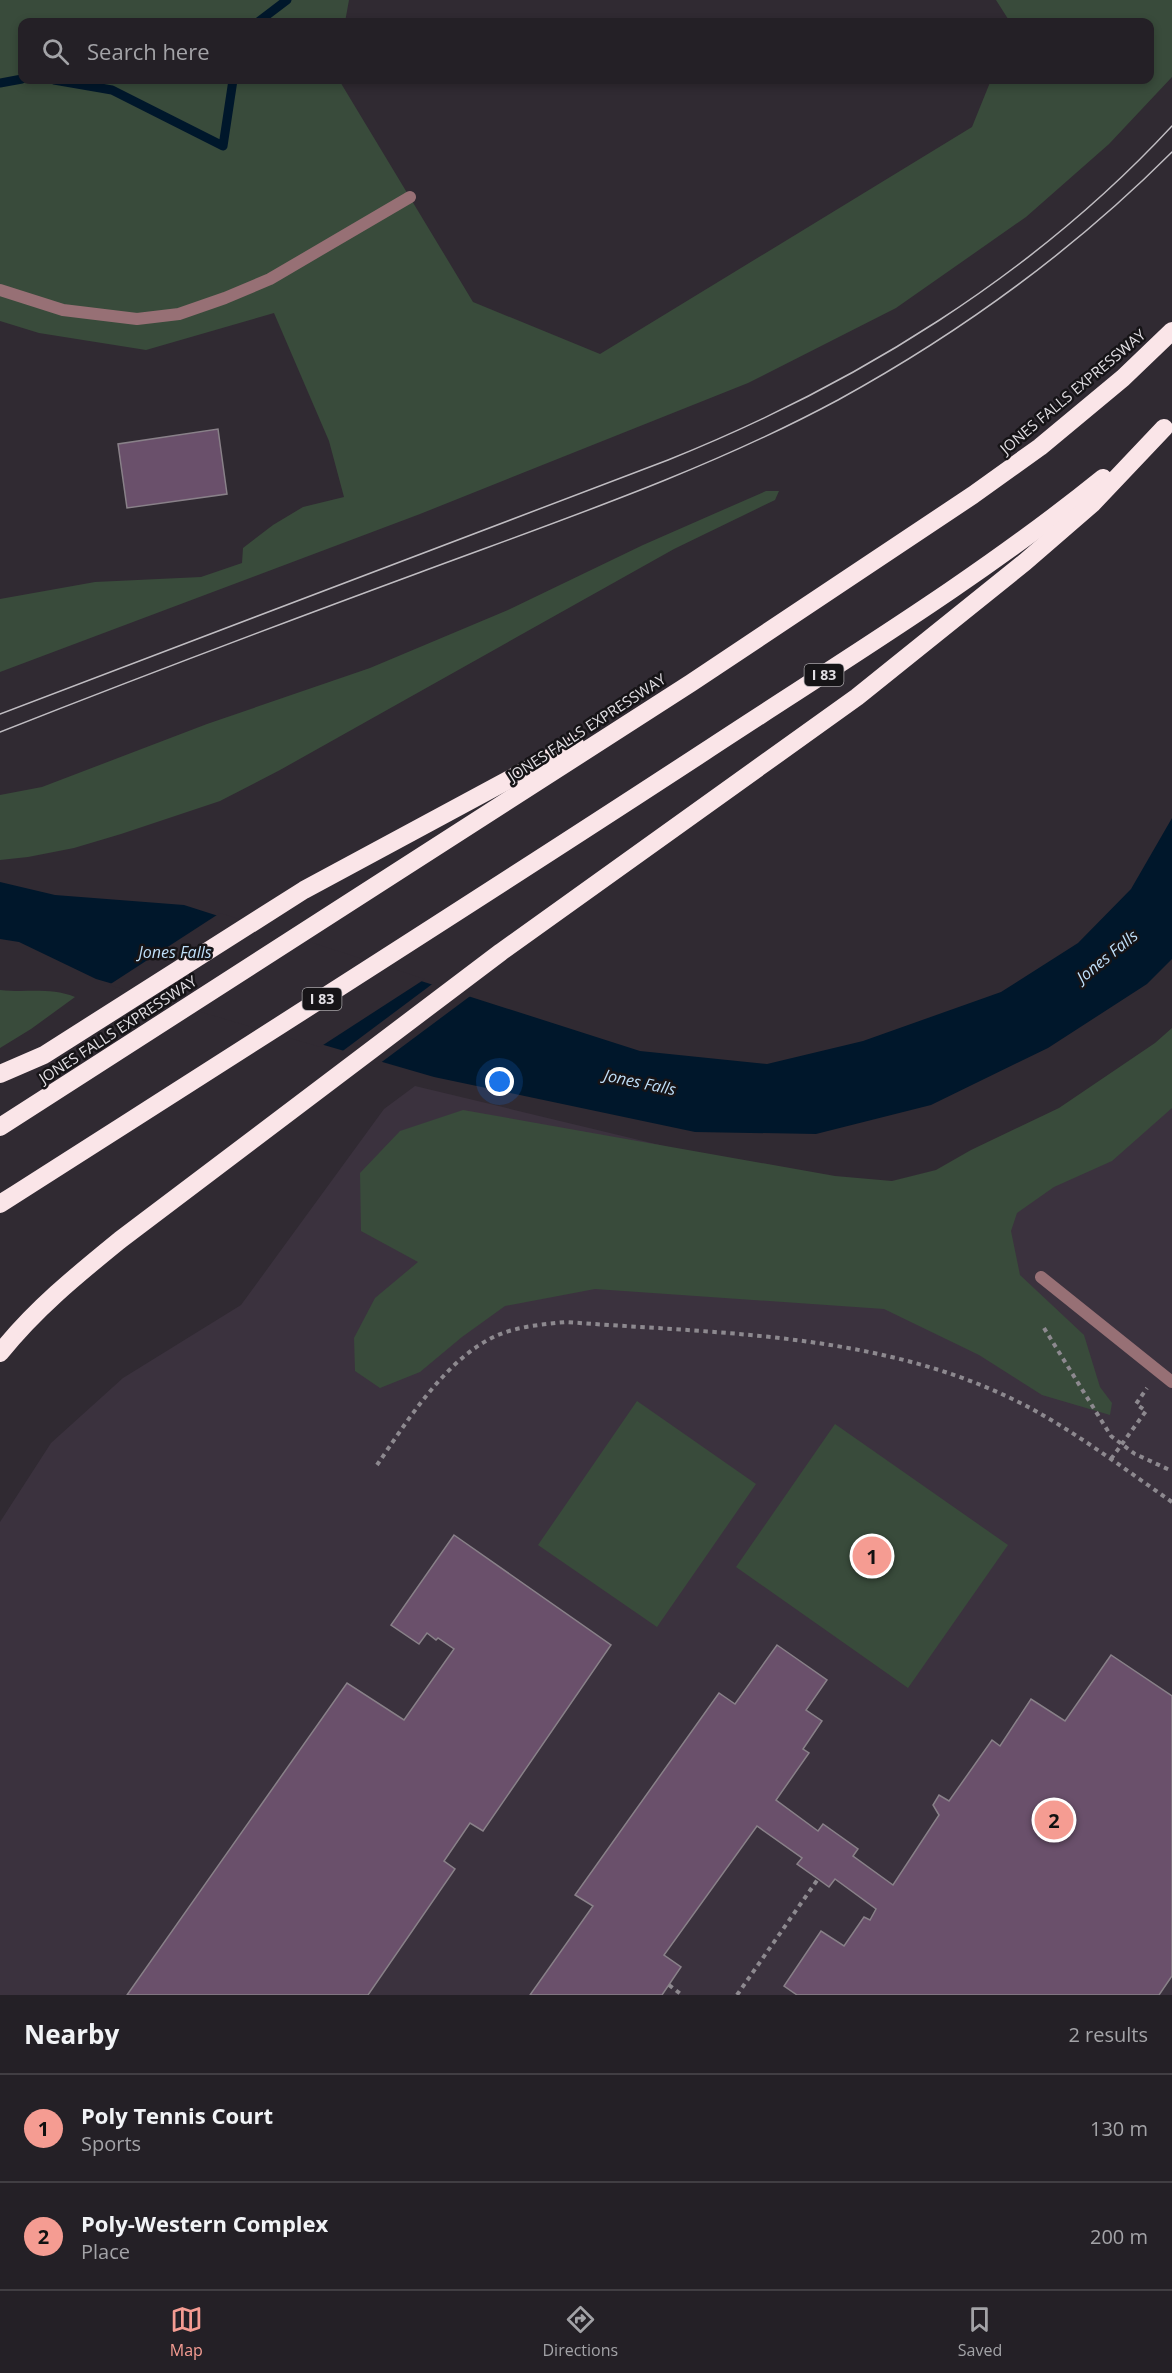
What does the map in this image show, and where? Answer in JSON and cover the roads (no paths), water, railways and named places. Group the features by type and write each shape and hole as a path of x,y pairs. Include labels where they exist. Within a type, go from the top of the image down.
{"highway":[{"name":"JONES FALLS EXPRESSWAY","path":"0,1127 691,683 973,495 1030,454 1123,378 1172,331"},
{"path":"0,1353 20,1327 62,1287 286,1113 501,952 857,698 1025,562 1092,504 1168,424"},
{"name":"I 83","path":"0,1204 836,667 1012,549 1168,424"},
{"path":"0,1074 44,1055 304,890 691,683"}],"lane":[{"path":"0,290 63,310 137,319 179,314 270,279 410,197"},
{"path":"1041,1277 1172,1382"}],"water":[{"name":"Jones Falls","path":"1172,818 1172,959 1147,984 1048,1048 931,1105 816,1134 695,1132 434,1077 96,979 19,942 0,939 0,882 55,895 184,905 640,1051 767,1064 863,1041 1001,992 1078,943 1131,889"}],"waterway":[{"path":"263,18 287,0"},
{"path":"0,83 18,80"},
{"path":"77,84 112,90 223,146 232,84"}],"tram line":[{"path":"0,714 668,460 806,397 873,361 938,321 1001,277 1061,230 1118,180 1172,126"},
{"path":"0,732 632,493 737,450 788,426 838,400 928,347 1014,288 1095,223 1172,152"}],"place":[{"name":"Poly Tennis Court","path":"872,1556"},
{"name":"Poly-Western Complex","path":"1054,1820"}]}
